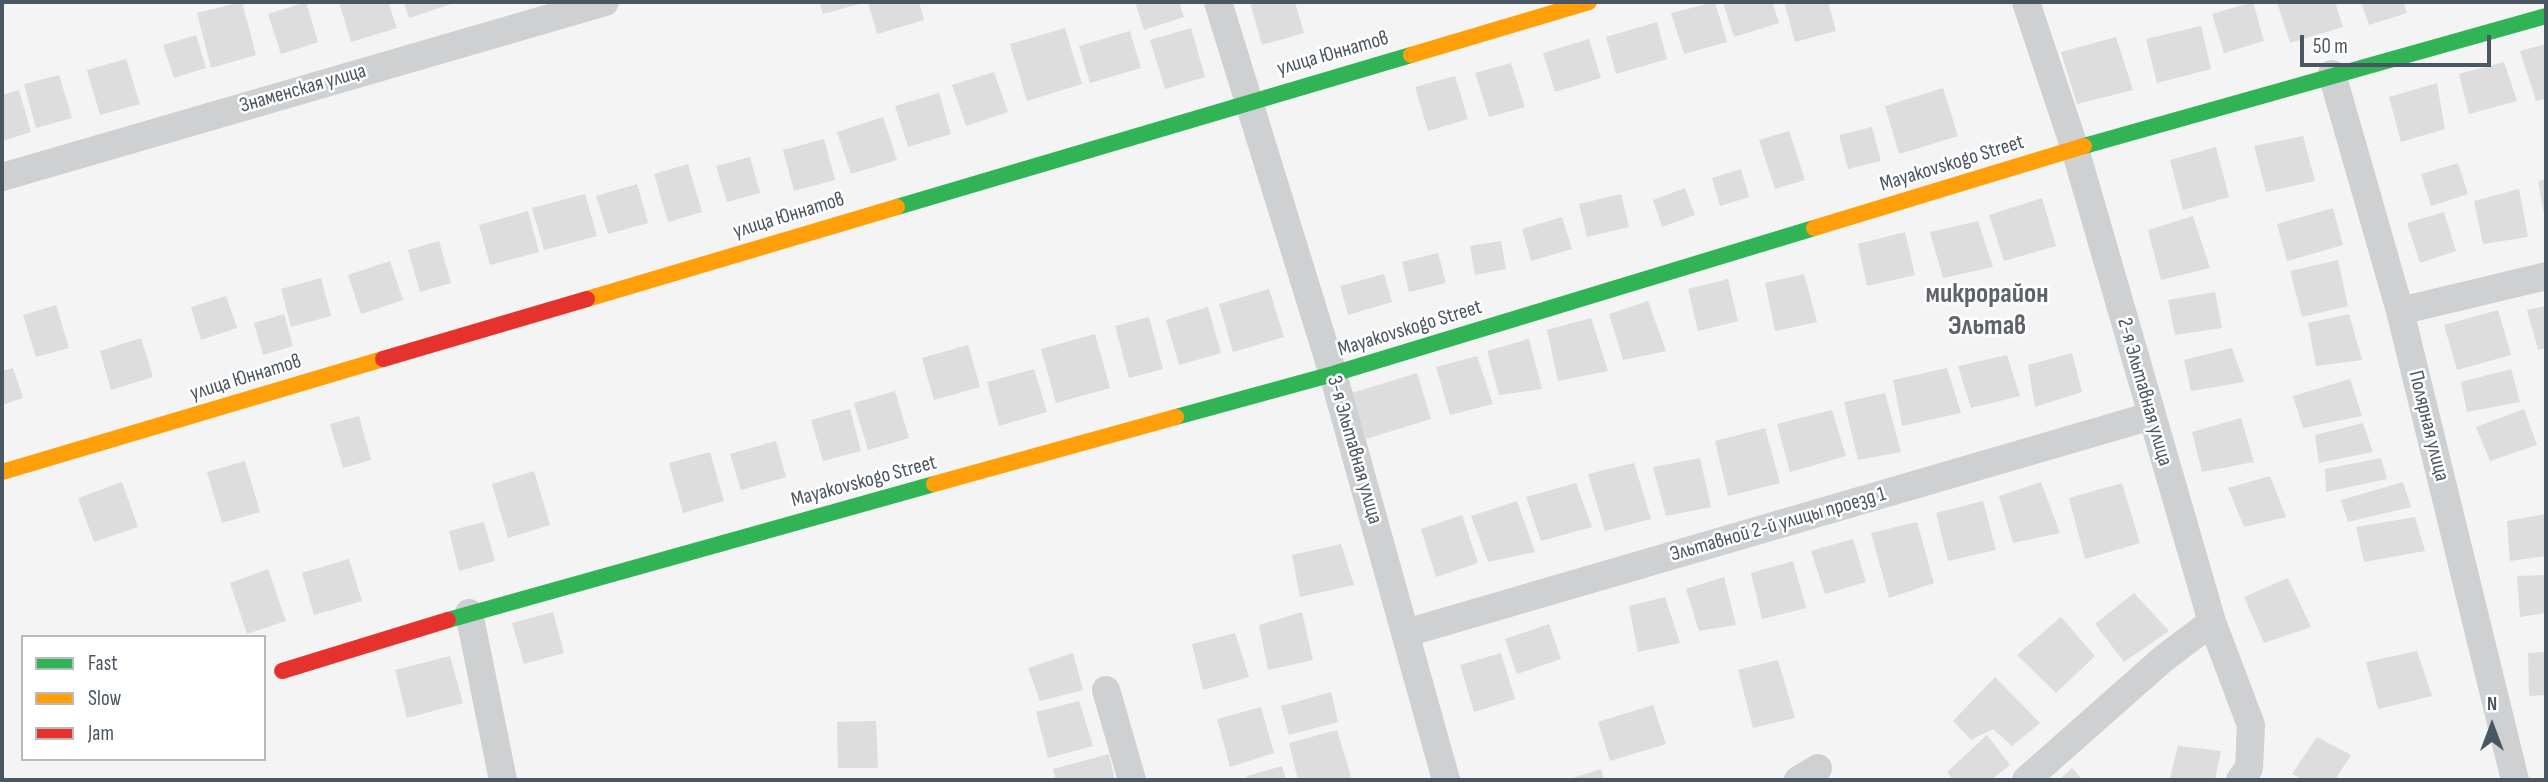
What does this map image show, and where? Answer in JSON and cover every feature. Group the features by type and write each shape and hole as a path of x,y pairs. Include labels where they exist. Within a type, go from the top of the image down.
{"street":[{"name":"Знаменская улица","path":"2,177 605,2"},
{"name":"3-я Эльтавная улица","path":"1218,2 1333,374 1446,780"},
{"name":"улица Юннатов","path":"2,472 1589,2"},
{"name":"2-я Эльтавная улица","path":"2026,2 2076,149 2212,622 2251,725 2249,768 2240,780"},
{"name":"Mayakovskogo Street","path":"282,671 469,613 1333,374 2076,149 2332,74 2546,16"},
{"name":"Полярная улица","path":"2332,74 2400,312 2515,780"},
{"path":"2400,312 2546,276"},
{"name":"Эльтавной 2-й улицы проезд 1","path":"1406,633 2151,416"},
{"path":"469,613 503,780"},
{"path":"2026,780 2163,659 2212,622"},
{"path":"1106,690 1132,780"}],"building":[{"path":"242,2 256,55 211,68 197,13"},
{"path":"306,2 318,42 281,54 268,14"},
{"path":"339,2 388,2 397,28 351,42"},
{"path":"404,2 451,2 451,4 409,18"},
{"path":"819,2 863,2 863,3 823,14"},
{"path":"868,2 919,2 924,20 877,34"},
{"path":"1135,2 1179,2 1184,17 1144,30"},
{"path":"1250,2 1295,2 1304,33 1262,45"},
{"path":"1715,2 1727,42 1684,54 1671,13"},
{"path":"1723,2 1772,2 1779,23 1734,37"},
{"path":"1796,2 1828,2 1836,31 1795,42 1785,5"},
{"path":"2253,2 2264,41 2224,53 2212,14"},
{"path":"2277,2 2335,2 2343,27 2290,43"},
{"path":"2361,2 2403,2 2407,13 2369,25"},
{"path":"1657,22 1667,59 1616,74 1606,37"},
{"path":"2201,26 2211,69 2157,83 2146,39"},
{"path":"1065,28 1082,84 1027,101 1010,44"},
{"path":"1191,28 1205,77 1165,89 1150,40"},
{"path":"1130,31 1141,68 1090,83 1079,46"},
{"path":"196,35 206,68 174,78 163,45"},
{"path":"2116,37 2133,90 2077,104 2061,52"},
{"path":"1589,39 1601,78 1555,92 1543,53"},
{"path":"2546,44 2546,99 2536,101 2520,51"},
{"path":"126,59 140,104 100,115 87,70"},
{"path":"2504,62 2517,101 2469,114 2459,74"},
{"path":"1511,63 1525,107 1489,117 1475,73"},
{"path":"994,72 1008,112 966,126 952,85"},
{"path":"59,75 72,118 36,128 24,84"},
{"path":"1455,76 1468,119 1428,131 1415,87"},
{"path":"2437,83 2445,129 2401,142 2389,97"},
{"path":"1943,88 1958,136 1899,154 1885,106"},
{"path":"19,90 31,132 2,141 2,95"},
{"path":"939,93 951,134 908,147 895,106"},
{"path":"883,117 897,160 851,174 837,132"},
{"path":"1872,127 1881,161 1848,169 1839,135"},
{"path":"1789,131 1805,180 1775,189 1759,140"},
{"path":"2303,136 2315,181 2266,192 2254,146"},
{"path":"824,139 835,180 794,191 783,150"},
{"path":"2216,147 2229,197 2183,210 2170,160"},
{"path":"750,157 760,193 727,202 716,166"},
{"path":"2458,163 2468,194 2431,206 2421,174"},
{"path":"688,164 702,212 668,222 654,174"},
{"path":"1741,169 1749,197 1720,206 1712,178"},
{"path":"2546,179 2546,220 2545,220 2538,181"},
{"path":"637,184 648,223 608,234 596,196"},
{"path":"1685,188 1695,215 1662,227 1653,200"},
{"path":"2519,189 2528,237 2483,244 2474,201"},
{"path":"585,194 597,236 544,250 532,208"},
{"path":"1621,194 1629,227 1587,237 1579,204"},
{"path":"2042,198 2056,246 2004,261 1989,215"},
{"path":"2333,208 2343,245 2287,261 2277,224"},
{"path":"528,211 539,252 490,265 479,225"},
{"path":"2444,212 2456,251 2420,263 2407,223"},
{"path":"2193,216 2210,268 2161,280 2148,230"},
{"path":"1562,217 1572,249 1531,261 1522,229"},
{"path":"1978,221 1993,267 1943,278 1930,232"},
{"path":"1905,232 1915,275 1867,286 1858,244"},
{"path":"439,241 451,283 420,292 408,250"},
{"path":"1501,241 1506,269 1475,275 1470,246"},
{"path":"1438,253 1446,283 1409,292 1402,262"},
{"path":"2338,260 2348,306 2302,317 2290,271"},
{"path":"390,261 403,300 361,314 348,275"},
{"path":"1384,274 1392,302 1348,315 1340,286"},
{"path":"1804,274 1817,322 1775,331 1765,283"},
{"path":"321,278 331,316 291,327 281,289"},
{"path":"1728,279 1738,321 1698,331 1688,289"},
{"path":"1269,289 1284,337 1233,352 1219,304"},
{"path":"2215,292 2222,328 2175,335 2168,300"},
{"path":"226,296 237,328 201,340 191,307"},
{"path":"1648,301 1666,351 1623,360 1609,314"},
{"path":"56,305 69,348 36,357 23,315"},
{"path":"2546,306 2546,348 2538,350 2527,310"},
{"path":"1208,307 1221,353 1179,365 1166,320"},
{"path":"2498,310 2511,355 2457,370 2444,325"},
{"path":"284,314 293,346 263,355 254,323"},
{"path":"2349,314 2362,360 2316,366 2308,323"},
{"path":"1149,317 1163,369 1129,378 1115,326"},
{"path":"1591,318 1608,371 1558,381 1547,330"},
{"path":"1095,334 1110,388 1056,403 1041,349"},
{"path":"141,338 153,377 111,390 100,351"},
{"path":"1529,339 1542,389 1499,395 1487,351"},
{"path":"968,345 980,387 934,400 922,358"},
{"path":"2232,348 2244,382 2191,391 2184,360"},
{"path":"2072,353 2082,392 2035,407 2028,365"},
{"path":"2007,355 2020,396 1971,408 1958,366"},
{"path":"1477,356 1493,404 1450,415 1436,367"},
{"path":"13,368 23,398 2,405 2,371"},
{"path":"1947,368 1961,413 1902,426 1893,380"},
{"path":"1034,369 1047,412 999,426 987,382"},
{"path":"2511,369 2520,402 2467,412 2461,382"},
{"path":"1417,373 1431,419 1366,439 1352,393"},
{"path":"2350,379 2362,416 2303,428 2293,396"},
{"path":"895,391 909,438 868,450 854,403"},
{"path":"1885,393 1901,452 1858,460 1844,402"},
{"path":"850,409 861,451 823,461 811,420"},
{"path":"2524,409 2537,445 2490,461 2476,427"},
{"path":"1832,410 1846,456 1790,472 1777,424"},
{"path":"359,416 371,460 343,468 330,424"},
{"path":"2241,418 2254,462 2202,472 2192,432"},
{"path":"2363,423 2373,452 2319,463 2315,435"},
{"path":"1765,428 1780,483 1728,496 1715,441"},
{"path":"776,441 786,477 741,490 730,454"},
{"path":"710,452 724,501 683,513 669,463"},
{"path":"1700,458 1711,507 1666,516 1653,467"},
{"path":"2381,458 2387,479 2326,492 2325,469"},
{"path":"245,461 260,512 222,523 207,472"},
{"path":"1634,463 1651,519 1605,531 1588,474"},
{"path":"534,471 550,525 508,538 492,484"},
{"path":"2270,476 2286,517 2244,527 2228,488"},
{"path":"122,482 138,527 94,542 78,498"},
{"path":"2041,482 2060,533 2013,543 1999,496"},
{"path":"2403,482 2411,507 2348,522 2341,500"},
{"path":"1576,483 1592,527 1541,541 1526,497"},
{"path":"2122,483 2140,543 2085,559 2069,498"},
{"path":"1517,501 1535,552 1488,562 1471,516"},
{"path":"1983,501 1996,550 1948,561 1936,513"},
{"path":"2546,514 2546,556 2510,561 2507,521"},
{"path":"1462,515 1478,563 1436,577 1421,529"},
{"path":"2415,517 2425,551 2364,562 2356,527"},
{"path":"484,522 495,561 459,571 449,531"},
{"path":"1917,522 1934,583 1889,598 1871,533"},
{"path":"1853,539 1866,582 1825,594 1811,551"},
{"path":"1341,544 1354,585 1300,597 1292,555"},
{"path":"349,559 362,601 314,615 302,573"},
{"path":"1793,561 1806,608 1762,619 1751,573"},
{"path":"268,569 286,621 247,634 230,583"},
{"path":"2546,575 2546,613 2520,617 2517,576"},
{"path":"1724,577 1736,625 1699,631 1686,589"},
{"path":"2288,578 2311,627 2264,643 2244,597"},
{"path":"2134,593 2169,631 2124,662 2095,624"},
{"path":"1665,597 1680,643 1638,652 1629,606"},
{"path":"553,612 564,653 524,664 512,623"},
{"path":"1302,612 1313,660 1268,670 1259,625"},
{"path":"2061,617 2095,656 2056,693 2017,655"},
{"path":"1549,624 1561,659 1517,674 1505,639"},
{"path":"1235,633 1249,677 1203,690 1192,644"},
{"path":"2417,651 2432,696 2378,709 2366,662"},
{"path":"2546,652 2546,695 2529,696 2528,653"},
{"path":"1073,653 1083,690 1040,701 1028,668"},
{"path":"1501,653 1515,699 1474,712 1460,665"},
{"path":"450,656 463,703 407,718 395,670"},
{"path":"1778,660 1795,718 1753,728 1738,670"},
{"path":"1995,677 2040,723 2012,746 1993,729 1971,740 1953,721"},
{"path":"1331,692 1338,722 1289,735 1281,706"},
{"path":"1079,701 1093,746 1048,758 1036,712"},
{"path":"1653,705 1666,744 1610,761 1598,722"},
{"path":"1261,707 1274,753 1230,767 1217,719"},
{"path":"876,721 878,768 838,768 837,722"},
{"path":"1337,730 1352,780 1298,780 1289,743"},
{"path":"1987,735 2010,765 1991,780 1953,780 1947,772"},
{"path":"2317,737 2351,755 2335,780 2304,780 2292,774"},
{"path":"2178,746 2221,751 2215,780 2170,778"},
{"path":"1109,754 1115,780 1056,780 1053,769"},
{"path":"1282,766 1286,780 1248,780 1247,776"},
{"path":"2072,768 2083,780 2059,780"},
{"path":"1601,769 1604,780 1566,780"}],"traffic: fast":[{"path":"2084,146 2546,16"},
{"path":"897,207 1411,55"},
{"path":"1176,417 1333,374 1814,228"},
{"path":"448,620 934,484"}],"traffic: slow":[{"path":"1411,55 1589,2"},
{"path":"1814,228 2084,146"},
{"path":"587,299 897,207"},
{"path":"2,472 383,359"},
{"path":"934,484 1176,417"}],"traffic: jam":[{"path":"383,359 587,299"},
{"path":"282,671 448,620"}],"district":[{"name":"микрорайон Эльтав","path":"1987,311"}]}
